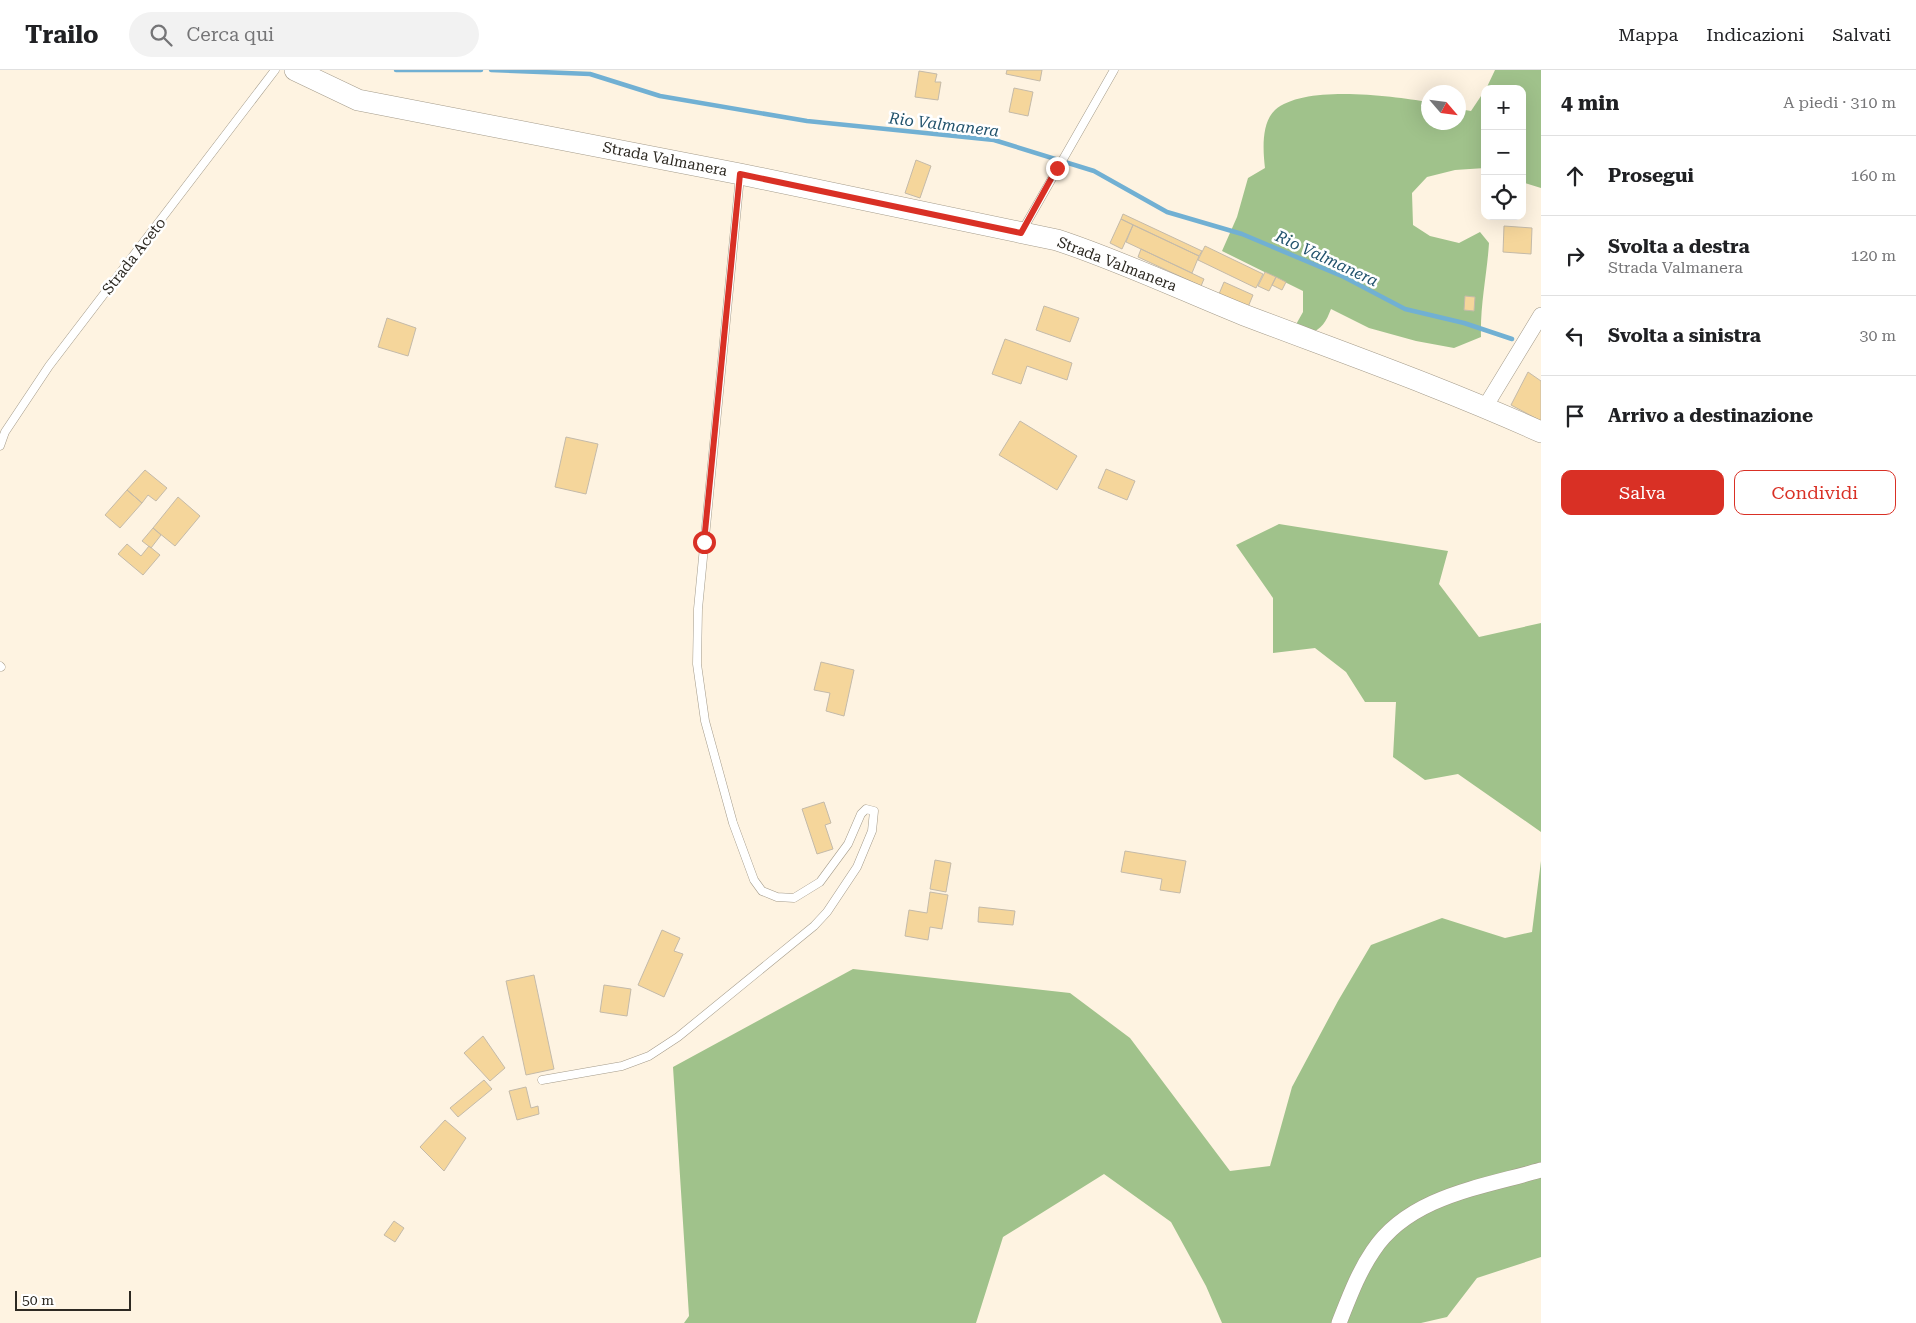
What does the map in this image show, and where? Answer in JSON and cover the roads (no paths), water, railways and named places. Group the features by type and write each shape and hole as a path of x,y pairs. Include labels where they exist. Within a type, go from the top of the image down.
{"street":[{"name":"Strada Valmanera","path":"296,70 358,100 740,174 1057,240 1099,254 1242,314 1485,407 1541,432"},
{"path":"1485,407 1537,321"},
{"path":"1339,1323 1358,1277 1374,1249 1396,1225 1442,1198 1541,1170"}],"lane":[{"name":"Strada Aceto","path":"0,446 5,432 49,366 275,70"},
{"path":"1021,233 1114,70"},
{"path":"542,1080 622,1066 663,1049 821,919 853,874 872,831 875,819 874,811 866,809 861,814 848,844 820,882 794,898 777,897 762,891 754,880 733,823 705,721 697,664 698,609 740,174"}],"waterway":[{"name":"Rio Valmanera","path":"396,70 481,70"},
{"name":"Rio Valmanera","path":"491,70 590,74 660,96 807,121 994,140 1094,171 1167,212 1242,234 1344,277 1405,309 1464,323 1512,339"}]}
